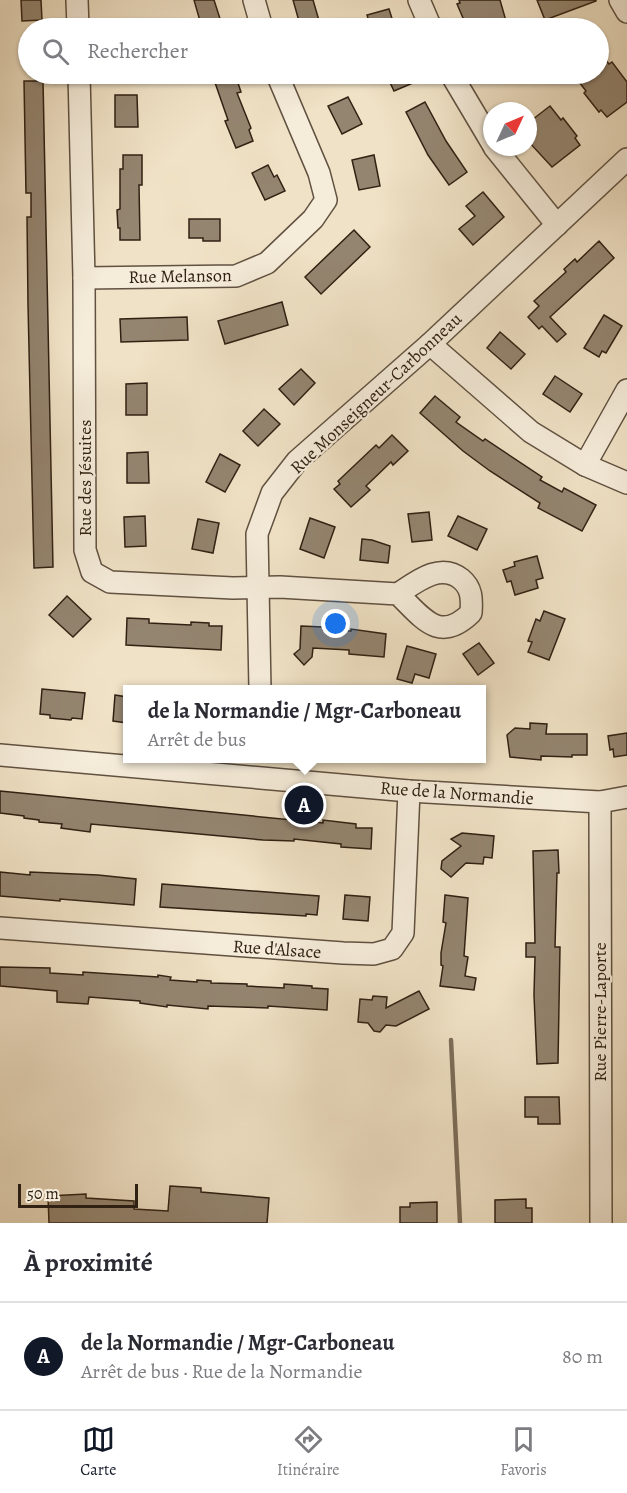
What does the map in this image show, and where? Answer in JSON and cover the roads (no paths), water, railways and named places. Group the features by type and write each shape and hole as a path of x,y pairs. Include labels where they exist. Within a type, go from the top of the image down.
{"street":[{"path":"77,0 78,18"},
{"path":"254,0 259,18"},
{"path":"419,0 427,18"},
{"path":"620,0 627,12"},
{"name":"Rue des Jésuites","path":"79,84 84,278 85,550 92,572 111,582 233,588 258,586 398,594"},
{"name":"Rue Melanson","path":"84,278 236,276 267,263 313,219 326,200 319,173 281,84"},
{"path":"457,84 483,128"},
{"path":"501,156 557,225"},
{"name":"Rue Monseigneur-Carbonneau","path":"260,685 257,534 272,493 297,461 430,344 627,159"},
{"path":"430,344 531,432 585,465 627,483"},
{"path":"585,465 627,390"},
{"name":"Rue de la Normandie","path":"0,755 123,761"},
{"name":"Rue de la Normandie","path":"161,763 261,768 410,791 600,802 627,797"},
{"name":"Rue d'Alsace","path":"0,928 343,953 374,954 392,949 403,933 410,791"},
{"name":"Rue Pierre-Laporte","path":"600,802 601,1223"}],"waterway":[{"path":"451,1040 460,1223"}],"place":[{"name":"de la Normandie / Mgr-Carboneau","path":"304,805"}]}
